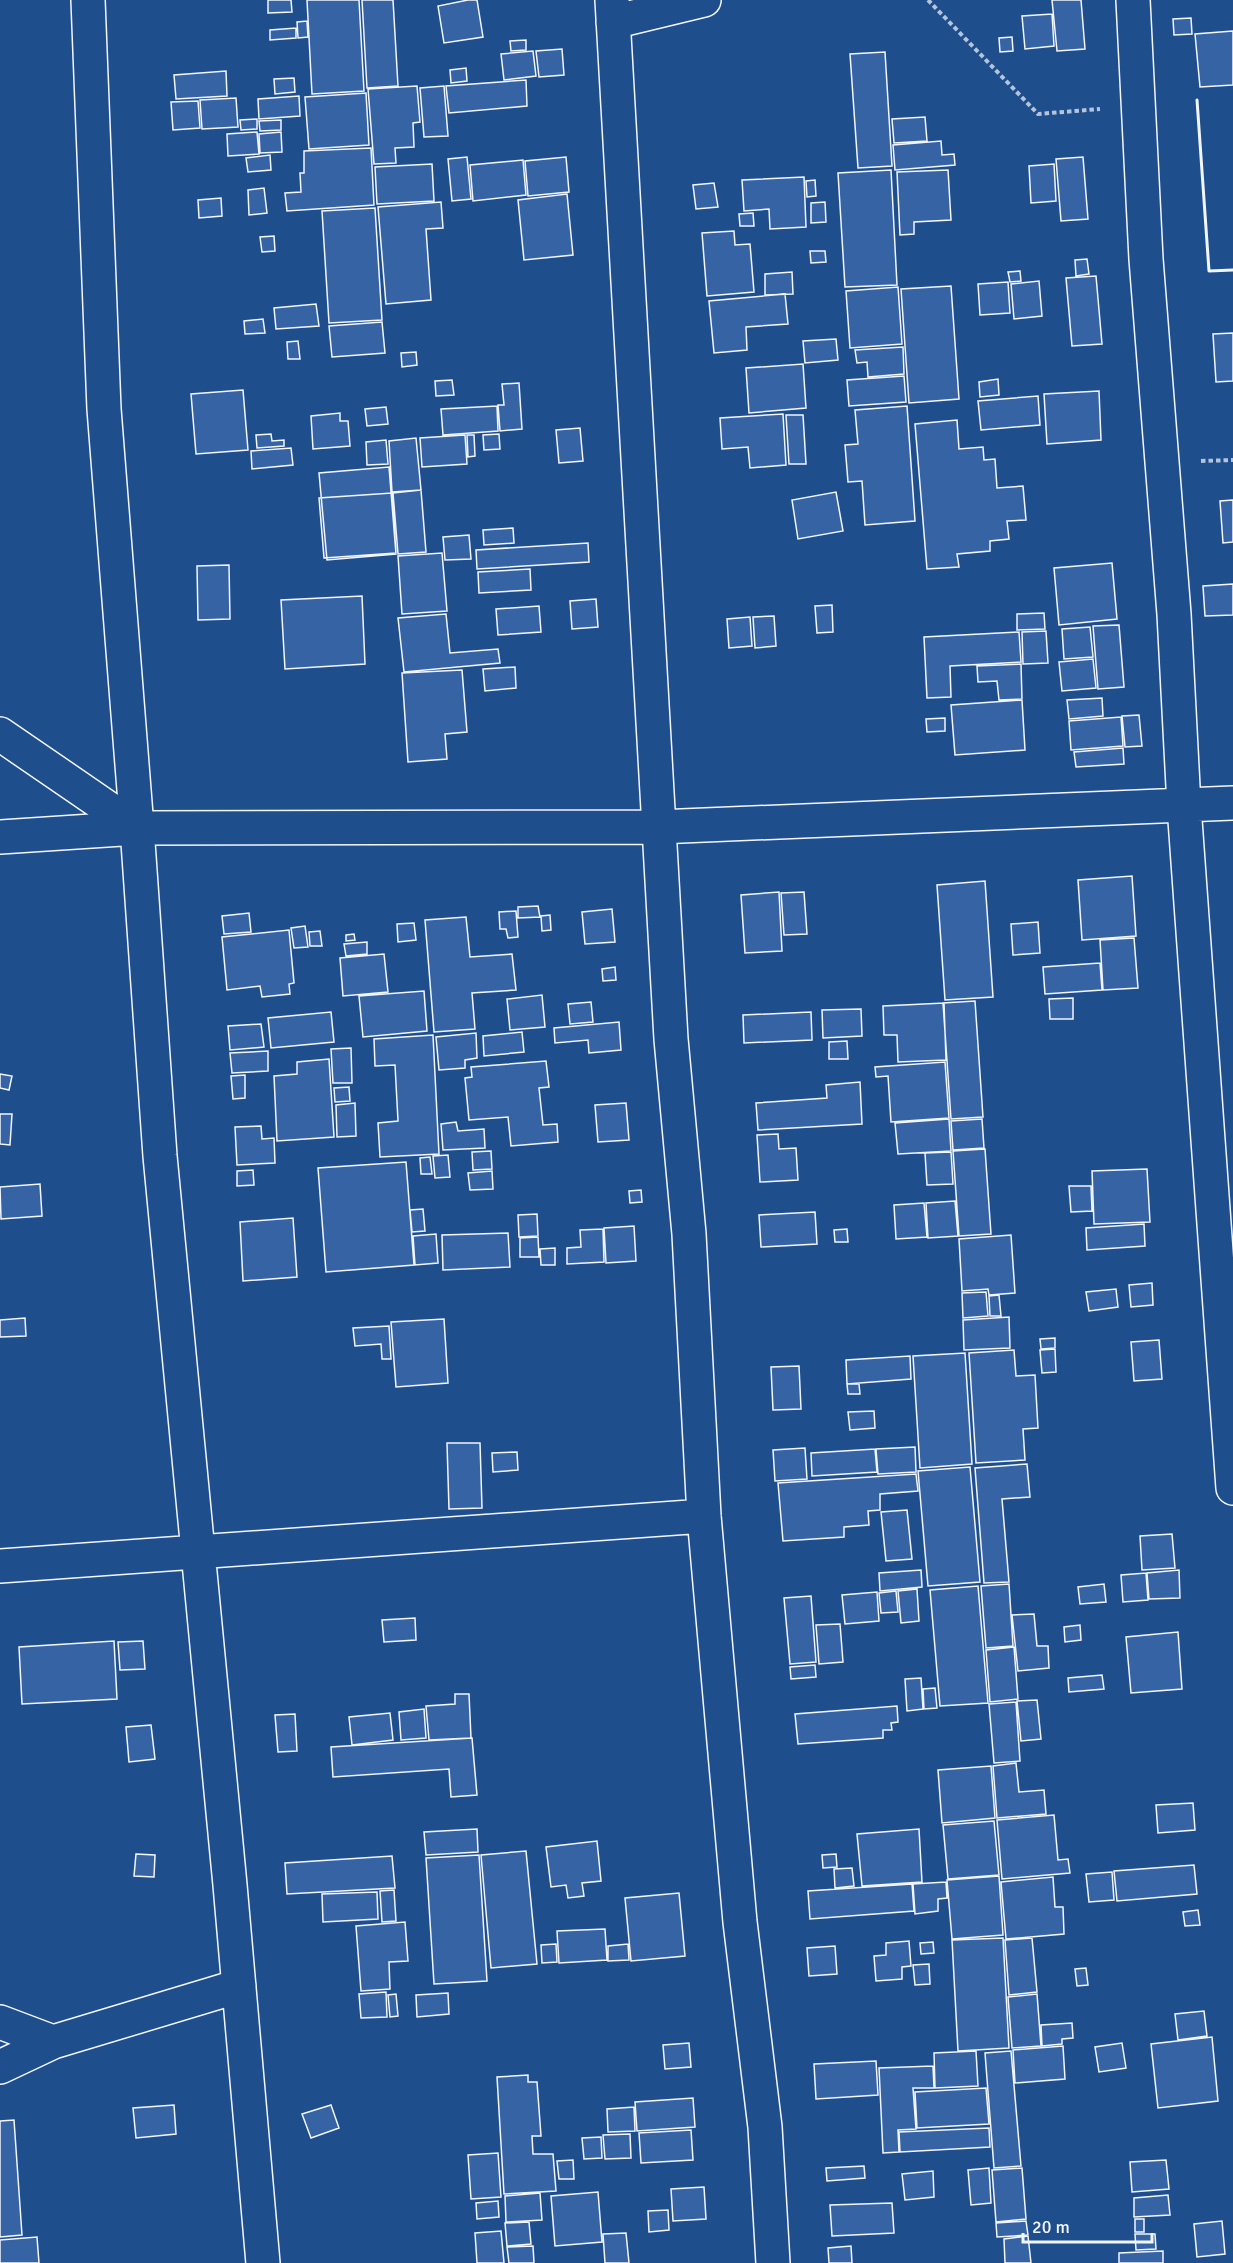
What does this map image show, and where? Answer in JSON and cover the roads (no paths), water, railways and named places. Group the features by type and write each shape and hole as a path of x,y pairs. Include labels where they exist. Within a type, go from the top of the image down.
{"street":[{"path":"88,0 104,409 160,1156 263,2263"},
{"path":"704,0 612,11 658,827 671,1039 689,1234 704,1516 740,1922 765,2127 773,2263"},
{"path":"1133,0 1146,259 1174,614 1184,806 1226,1301 1233,1488"},
{"path":"0,734 137,828"},
{"path":"0,837 137,828 658,827 1233,803"},
{"path":"0,1566 704,1516"},
{"path":"0,2067 53,2042 239,1986"},
{"path":"0,2022 53,2042"}]}
